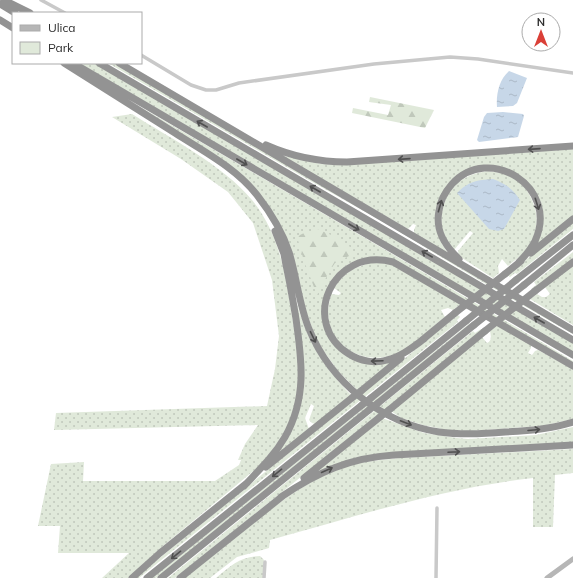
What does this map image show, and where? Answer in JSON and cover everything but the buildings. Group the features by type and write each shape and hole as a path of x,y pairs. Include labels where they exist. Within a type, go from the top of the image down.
{"highway":[{"path":"4,0 28,12"},
{"path":"0,4 13,12"},
{"path":"0,20 12,27"},
{"path":"66,64 214,158 244,181 258,196 275,221 285,242 309,330 337,375 352,390 369,403 388,415 406,423 429,430 451,434 538,430 573,422"},
{"path":"75,64 573,355"},
{"path":"101,64 573,340"},
{"path":"121,64 573,330"},
{"path":"240,134 294,156 336,162 374,161 573,146"},
{"path":"474,272 444,244 439,230 438,219 441,202 450,186 466,174 481,169 501,170 517,177 525,183 535,197 540,212 539,229 533,245 519,262"},
{"path":"244,486 271,457 287,432 297,406 302,376 301,351 284,254 270,219 258,196"},
{"path":"132,578 160,553 573,219"},
{"path":"147,578 573,235"},
{"path":"161,578 573,245"},
{"path":"424,339 397,357 388,360 372,362 352,356 335,342 327,325 325,314 326,302 332,285 344,270 356,263 376,259 393,262 573,366"},
{"path":"180,578 485,331 573,262"},
{"path":"281,497 308,479 323,472 345,463 365,458 388,455 573,445"}],"street":[{"path":"41,0 62,12"},
{"path":"142,57 191,85 206,90 216,90 239,83 374,64 450,56 573,73"},
{"path":"436,578 437,508"},
{"path":"547,578 573,559"},
{"path":"264,578 265,562"}],"green space":[{"path":"81,64 96,64 573,343 573,352"},
{"path":"110,64 116,64 573,331 573,334 479,280 385,223"},
{"path":"370,97 434,110 425,128 352,113 353,108 388,115 391,105 369,102"},
{"path":"130,101 518,328 573,361 573,364 392,259 372,257 353,262 342,270 334,284 323,313 343,353 392,362 357,390 338,371 315,336 306,311 294,260 251,184"},
{"path":"132,114 195,153 226,175 252,200 262,214 276,243 285,274 297,350 299,378 295,407 287,426 277,444 257,468 163,546 128,578 102,578 129,553 58,553 60,526 38,526 51,464 84,462 83,481 215,481 239,465 241,460 238,460 245,444 258,425 54,430 56,413 267,406 275,369 279,336 272,280 253,223 228,192 181,159 112,117"},
{"path":"573,149 573,216 536,246 543,214 522,178 478,167 440,197 442,244 447,252 414,233 416,225 413,224 408,229 280,155 321,164 342,165"},
{"path":"488,171 509,175 525,187 535,208 537,220 535,233 526,250 508,266 502,259 498,266 499,273 493,278 459,256 458,251 473,233 470,231 454,250 442,229 442,215 447,196 457,184 464,179 471,175"},
{"path":"573,222 573,229 517,274 515,273 510,277 507,275"},
{"path":"318,229 340,240 352,249 351,255 335,263 317,295 304,261 298,236"},
{"path":"573,252 573,258 533,290 531,289 536,285 534,282"},
{"path":"369,263 384,263 395,266 461,304 453,310 448,308 441,310 445,317 414,342 396,354 372,358 350,351 341,344 334,335 330,325 328,310 331,294 339,295 341,293 334,288 345,275 353,269"},
{"path":"573,263 573,325 530,299 537,294 542,297 546,297 550,294 545,287"},
{"path":"295,297 304,326 316,350 331,372 351,395 315,424 309,420 314,406 311,404 305,418 309,429 275,456 301,401"},
{"path":"458,315 460,317 457,320 458,322 139,578 135,578"},
{"path":"470,323 471,324 156,578 152,578"},
{"path":"498,325 531,345 528,353 532,355 538,350 573,369 573,419 542,426 469,431 447,430 423,425 401,418 391,411 482,337 487,343 489,342 491,338 490,331"},
{"path":"481,329 484,330 175,578 168,578 473,331 475,333"},
{"path":"382,418 424,433 468,439 536,435 573,427 573,443 389,453 314,472"},
{"path":"573,449 573,473 555,475 553,527 533,527 533,478 434,496 368,512 270,540 269,548 237,557 210,578 184,578 284,500 321,477 348,466 400,458"},
{"path":"260,556 264,560 263,578 216,578 236,562 247,558"}],"water":[{"path":"509,71 527,78 517,103 513,106 497,107 499,88"},
{"path":"503,112 523,114 524,116 518,137 479,142 477,140 484,117 487,113"},
{"path":"493,179 509,187 520,200 504,229 498,231 489,229 457,193 465,186 474,182"}]}
